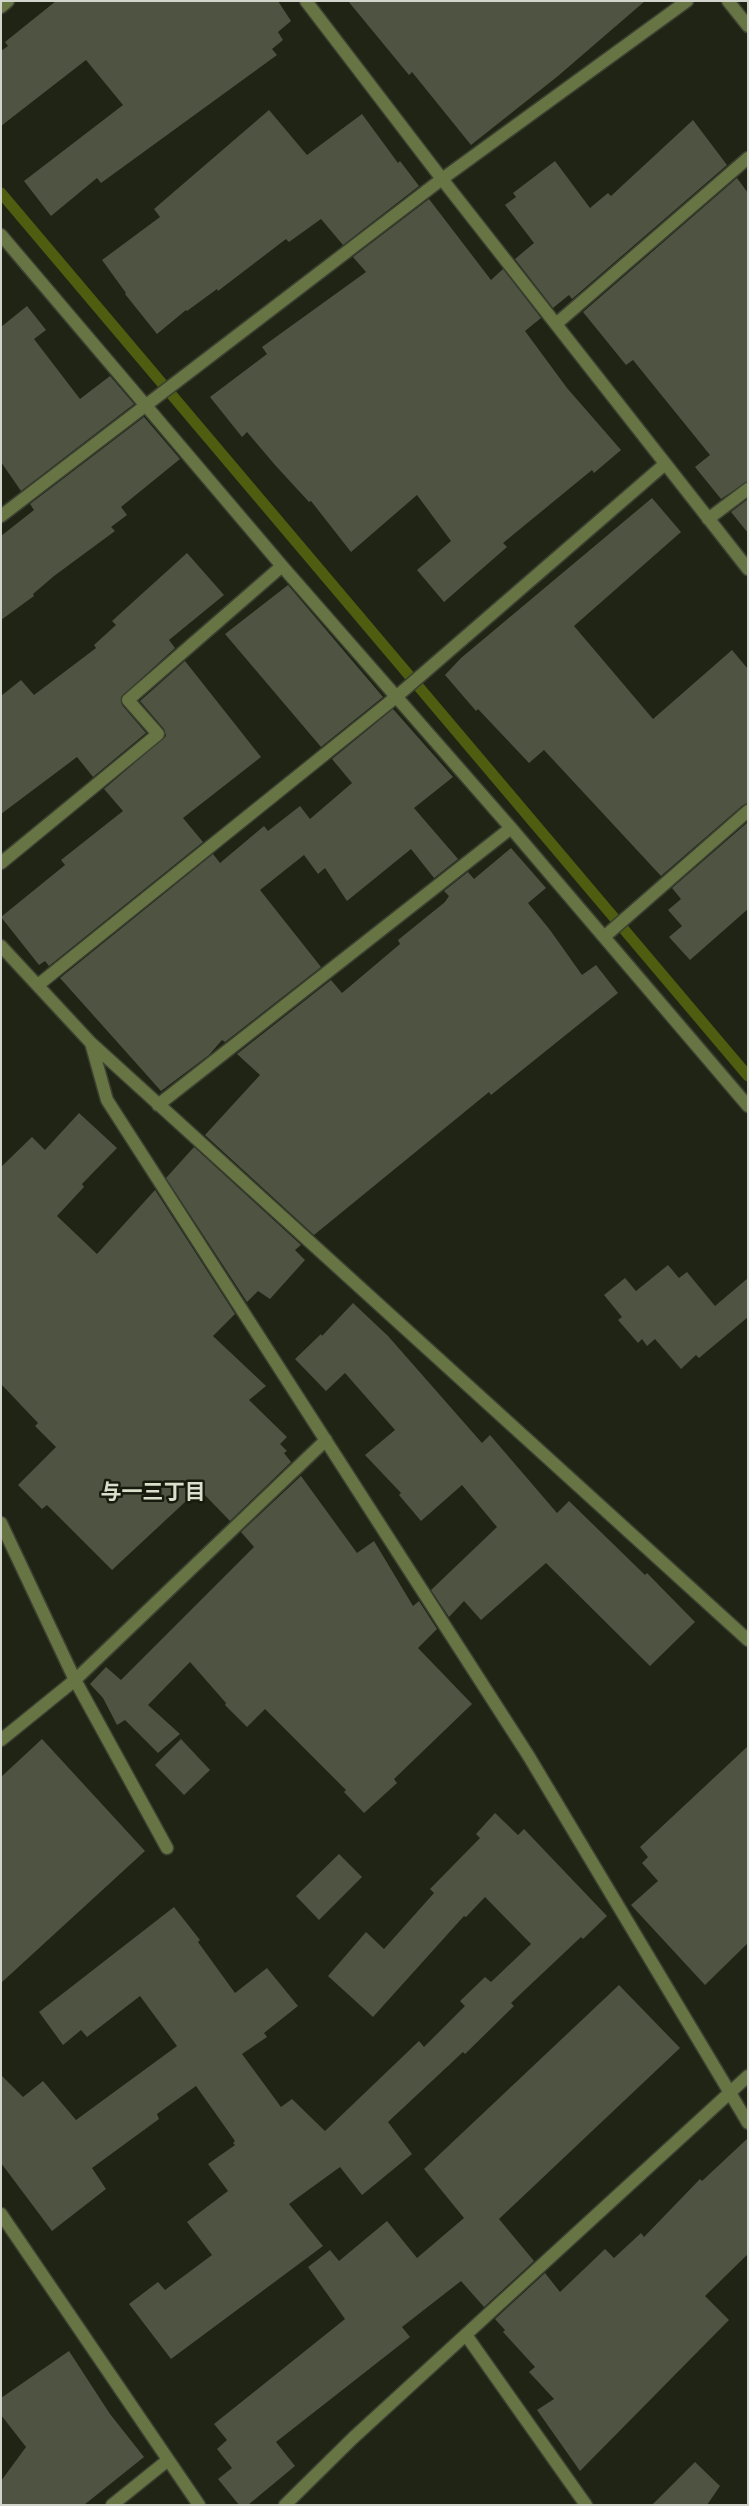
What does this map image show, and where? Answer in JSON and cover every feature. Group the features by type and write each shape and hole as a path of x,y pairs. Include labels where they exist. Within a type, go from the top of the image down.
{"street":[{"path":"1,7 8,1"},
{"path":"306,1 442,179 748,569"},
{"path":"1,516 442,179 687,1"},
{"path":"728,1 748,26"},
{"path":"556,324 748,158"},
{"path":"1,235 282,566 748,1106"},
{"path":"38,985 396,697 665,464"},
{"path":"708,519 748,489"},
{"path":"1,864 158,734 128,700 282,566"},
{"path":"604,937 748,811"},
{"path":"158,1105 510,828"},
{"path":"1,946 91,1042 158,1105 748,1640"},
{"path":"91,1042 107,1100 528,1755 728,2094 748,2123"},
{"path":"1,1740 75,1680 326,1440"},
{"path":"1,1523 75,1680 167,1848"},
{"path":"286,2505 353,2438 748,2076"},
{"path":"1,2214 199,2505"},
{"path":"466,2335 586,2505"},
{"path":"112,2505 168,2460"}],"building":[{"path":"56,1 278,1 291,21 278,32 283,40 272,49 277,55 101,183 97,178 51,216 24,181 123,105 86,60 1,126 1,51 8,46 5,42"},
{"path":"348,1 645,1 558,76 471,145 412,72 409,75"},
{"path":"269,110 307,155 362,114 398,163 400,161 419,186 343,245 321,219 289,242 286,239 218,291 217,289 186,310 157,334 125,294 102,260 160,217 154,209"},
{"path":"693,120 727,165 572,299 569,295 553,308 515,259 534,243 505,205 516,197 513,193 555,161 590,208 608,193 611,196"},
{"path":"737,178 748,193 748,481 721,499 695,467 710,455 633,360 626,365 583,312"},
{"path":"429,199 491,280 503,269 541,318 525,331 567,388 621,450 594,473 592,470 503,543 507,547 444,602 417,570 451,541 417,495 351,552 311,501 309,502 247,432 242,437 210,397 267,354 262,347 366,272 353,257"},
{"path":"27,306 46,330 34,339 80,399 110,376 134,404 21,491 1,462 1,327"},
{"path":"144,417 180,459 121,507 127,515 111,527 115,531 54,576 33,594 34,596 1,620 1,536 34,510 30,504"},
{"path":"652,498 681,532 574,626 653,719 732,650 748,669 748,803 743,805 661,876 544,750 529,763 478,709 476,711 445,675 461,658"},
{"path":"748,499 748,533 731,512"},
{"path":"187,553 224,595 169,640 175,648 121,697 122,705 146,733 93,777 77,757 1,814 1,696 21,680 34,695 96,648 94,645 116,625 112,621"},
{"path":"288,585 383,697 321,747 225,634"},
{"path":"185,661 261,757 183,818 203,842 49,966 45,961 39,965 1,917 65,865 61,860 123,811 104,789 166,736 164,729 140,701"},
{"path":"393,709 453,777 414,808 458,859 434,878 411,849 347,901 325,868 318,874 304,855 260,890 321,967 225,1042 222,1040 209,1055 161,1091 60,978 213,854 220,863 264,826 268,831 300,806 310,819 352,783 332,759"},
{"path":"748,822 748,909 690,960 669,937 682,926 668,910 681,899 672,888"},
{"path":"511,848 546,888 528,903 582,975 596,965 618,993 491,1095 489,1092 314,1235 205,1135 260,1075 237,1054 331,980 342,993 400,944 398,940 445,902 449,896 444,891 468,872 474,879"},
{"path":"79,1113 117,1148 82,1184 84,1187 57,1216 97,1254 155,1190 235,1314 213,1336 266,1386 249,1400 287,1437 280,1444 287,1451 284,1453 291,1462 230,1521 199,1489 112,1570 47,1505 42,1509 18,1485 56,1447 35,1426 38,1423 1,1384 1,1167 32,1137 45,1150"},
{"path":"194,1147 301,1245 295,1250 305,1260 270,1299 258,1291 247,1302 166,1178"},
{"path":"668,1265 679,1278 687,1272 715,1306 748,1278 748,1317 699,1358 696,1355 681,1369 655,1339 647,1346 642,1339 638,1343 618,1320 622,1317 604,1295 625,1278 636,1291"},
{"path":"353,1303 388,1336 482,1443 490,1435 557,1513 569,1501 645,1575 647,1573 695,1622 650,1666 546,1563 481,1620 464,1601 449,1617 431,1590 497,1527 462,1485 421,1521 399,1495 401,1493 365,1455 395,1430 345,1373 326,1391 295,1359 321,1334 322,1336"},
{"path":"301,1476 357,1553 374,1541 413,1606 419,1601 437,1629 418,1648 472,1704 394,1779 397,1783 364,1813 344,1792 346,1790 265,1709 247,1727 225,1705 226,1703 190,1662 148,1705 180,1734 158,1753 125,1720 117,1725 103,1698 90,1684 106,1667 121,1680 254,1547 241,1532"},
{"path":"42,1739 145,1851 1,1983 1,1777"},
{"path":"181,1739 210,1770 184,1795 155,1765"},
{"path":"748,1746 748,1943 705,1985 631,1905 658,1881 642,1863 648,1857 640,1847"},
{"path":"495,1813 518,1835 524,1829 607,1916 583,1939 581,1937 511,2003 514,2006 465,2054 463,2052 388,2122 412,2154 362,2195 340,2167 289,2204 323,2246 171,2359 129,2304 158,2282 165,2290 212,2255 187,2222 228,2191 208,2164 235,2145 233,2143 235,2141 196,2086 157,2114 159,2119 92,2168 106,2189 52,2231 1,2163 1,2075 23,2097 43,2081 76,2120 177,2046 140,1996 87,2037 81,2030 63,2045 39,2012 174,1907 200,1940 198,1942 235,1993 267,1968 298,2006 264,2033 267,2037 242,2054 281,2107 292,2099 325,2131 419,2041 424,2047 465,2006 460,2001 485,1977 491,1982 531,1944 485,1897 466,1917 464,1916 373,2017 328,1976 366,1932 384,1949 434,1893 430,1889 480,1838 476,1834"},
{"path":"339,1854 362,1877 319,1920 296,1896"},
{"path":"619,1985 680,2048 499,2219 534,2261 484,2307 461,2281 402,2327 410,2337 276,2442 295,2466 248,2505 239,2505 218,2479 232,2468 217,2449 227,2440 214,2424 345,2319 308,2267 330,2250 339,2261 387,2221 417,2258 464,2218 424,2169"},
{"path":"748,2138 748,2254 705,2296 729,2320 580,2471 537,2410 554,2399 529,2372 535,2367 503,2332 505,2330 495,2319 545,2273 560,2292 605,2249 614,2258 641,2233 644,2237 700,2179 702,2181"},
{"path":"69,2351 110,2414 144,2457 84,2505 1,2505 1,2481 26,2447 1,2415 1,2398"},
{"path":"695,2462 720,2486 707,2505 652,2505"}],"waterway":[{"path":"1,193 748,1076"}],"district":[{"name":"与一三丁目","path":"153,1495"}]}
